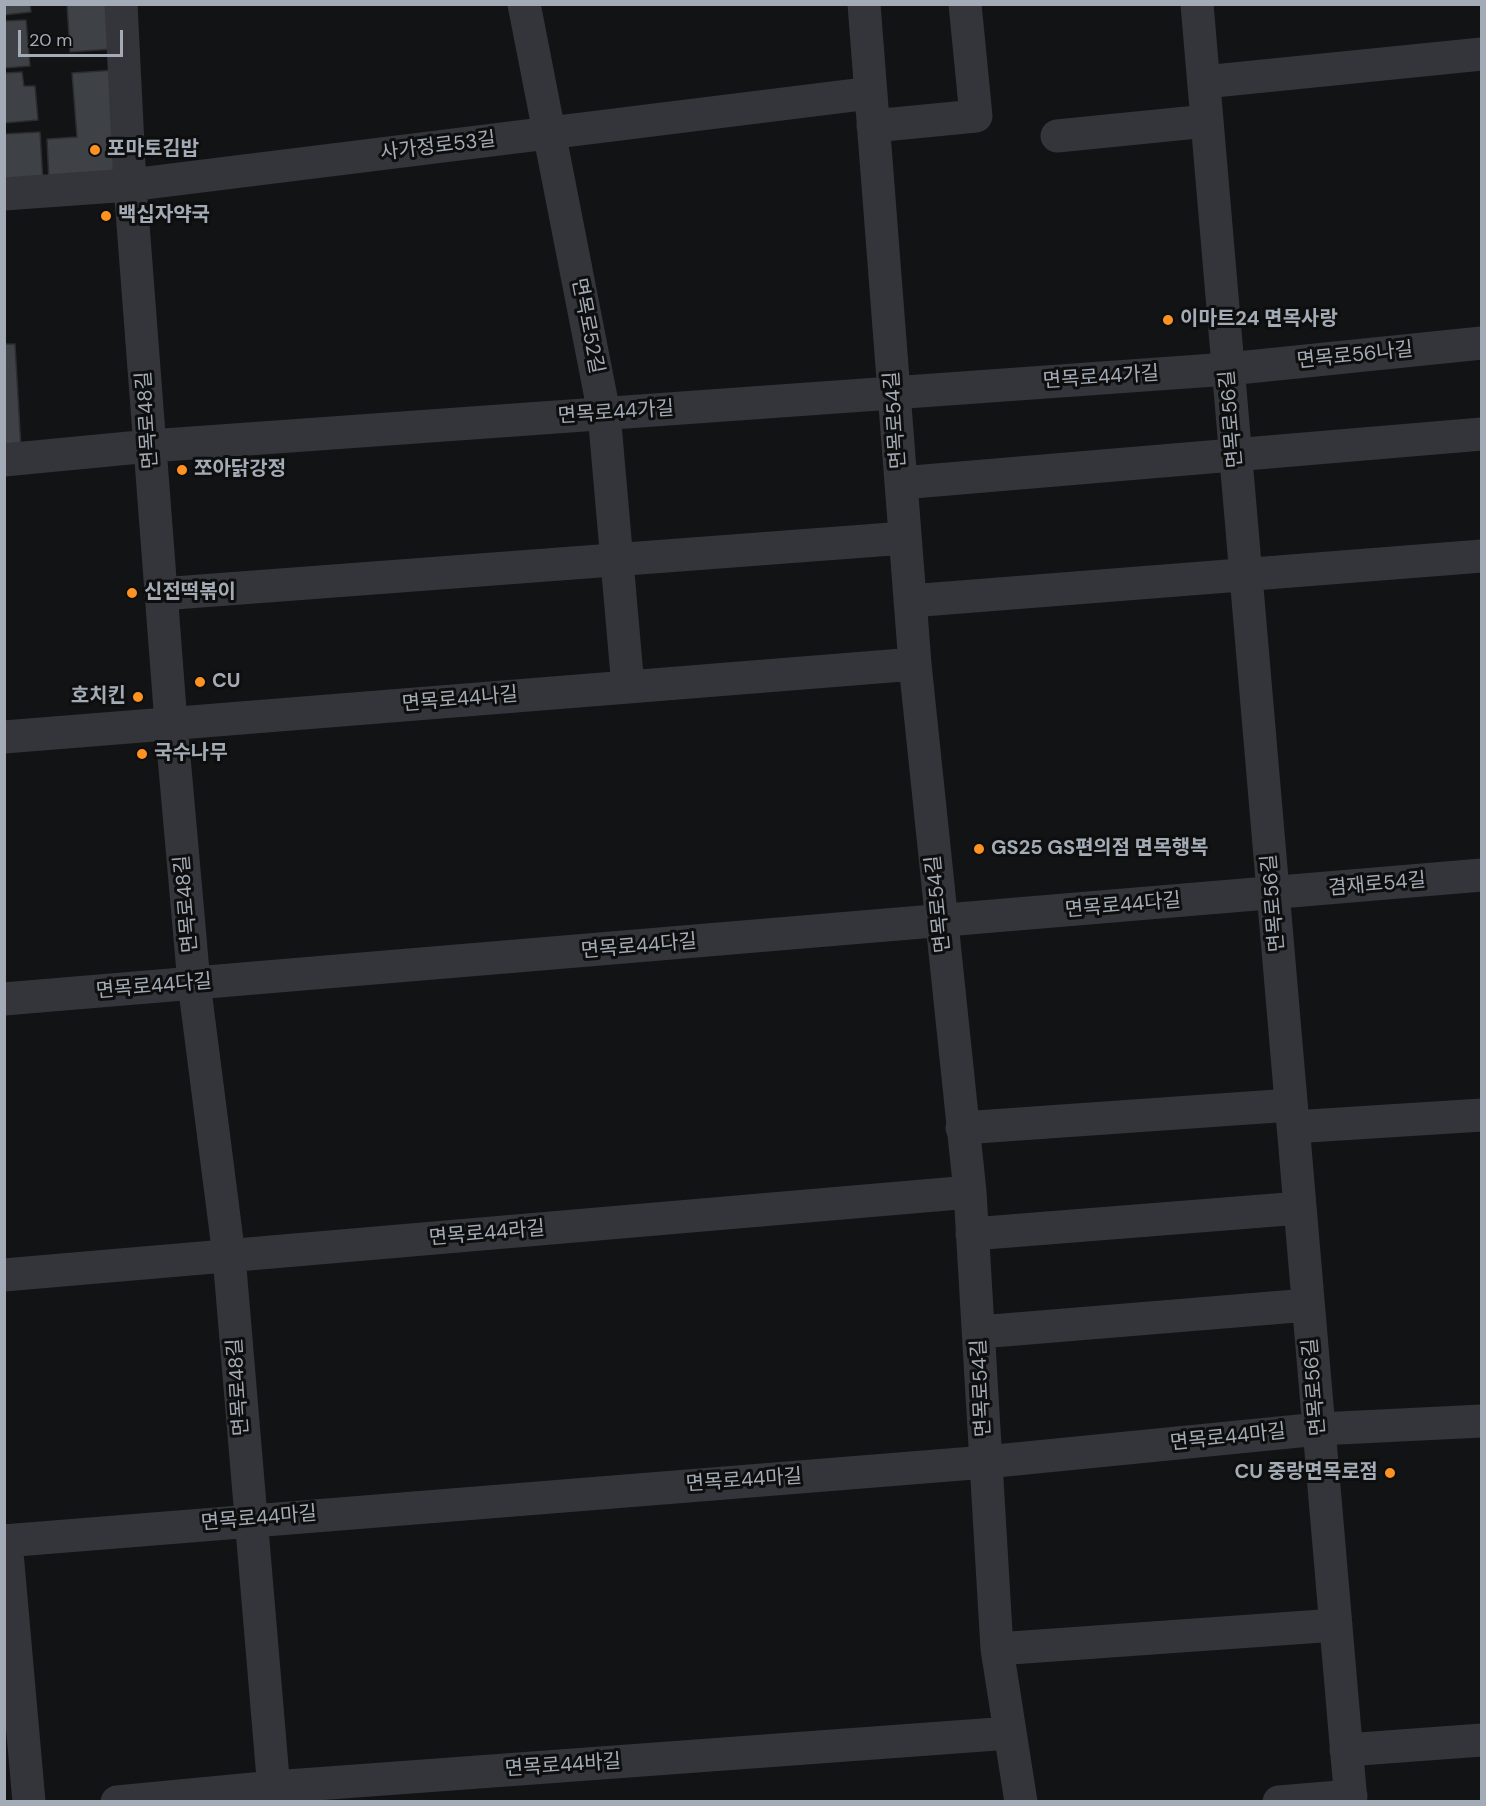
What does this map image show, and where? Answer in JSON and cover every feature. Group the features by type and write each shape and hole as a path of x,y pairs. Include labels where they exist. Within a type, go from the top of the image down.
{"street":[{"name":"면목로48길","path":"121,4 130,185 171,723 194,984 229,1256 249,1520 274,1794"},
{"name":"면목로54길","path":"864,4 915,664 970,1192 997,1649 1021,1802"},
{"path":"873,126 976,116 966,4"},
{"name":"면목로56길","path":"1197,4 1351,1799"},
{"name":"면목로52길","path":"532,6 549,133 604,413 628,687"},
{"path":"1204,82 1482,54"},
{"name":"사가정로53길","path":"4,194 130,185 871,93"},
{"path":"1057,136 1206,121"},
{"name":"면목로56나길","path":"1228,369 1482,343"},
{"name":"면목로44가길","path":"4,460 150,446 1228,369"},
{"path":"901,483 1482,434"},
{"path":"161,594 905,538"},
{"path":"910,601 1482,556"},
{"name":"면목로44나길","path":"4,737 915,664"},
{"name":"겸재로54길","path":"1273,894 1482,876"},
{"name":"면목로44다길","path":"4,999 1273,894"},
{"path":"962,1128 1292,1116 1482,1115"},
{"name":"면목로44라길","path":"4,1275 970,1192"},
{"path":"972,1234 1300,1208"},
{"path":"980,1332 1308,1305"},
{"name":"면목로44마길","path":"29,1802 11,1673 5,1541 986,1462 1319,1429 1482,1421"},
{"path":"997,1649 1336,1625"},
{"name":"면목로44바길","path":"117,1802 274,1794 1010,1733"},
{"path":"1346,1750 1482,1740"},
{"path":"1279,1802 1351,1799"}],"building":[{"path":"4,4 30,4 31,12 4,15"},
{"path":"67,4 109,4 113,49 70,52"},
{"path":"26,20 30,66 4,68 4,21"},
{"path":"116,70 122,158 107,179 49,183 47,139 77,137 72,73"},
{"path":"22,72 24,86 35,86 38,120 4,123 4,73"},
{"path":"40,132 43,182 4,185 4,134"},
{"path":"4,344 15,344 21,449 4,450"}],"place":[{"name":"포마토김밥","path":"95,150"},
{"name":"백십자약국","path":"106,216"},
{"name":"이마트24 면목사랑","path":"1168,320"},
{"name":"쪼아닭강정","path":"182,470"},
{"name":"신전떡볶이","path":"132,593"},
{"name":"CU","path":"200,682"},
{"name":"호치킨","path":"138,697"},
{"name":"국수나무","path":"142,754"},
{"name":"GS25 GS편의점 면목행복","path":"979,849"},
{"name":"CU 중랑면목로점","path":"1390,1473"}]}
